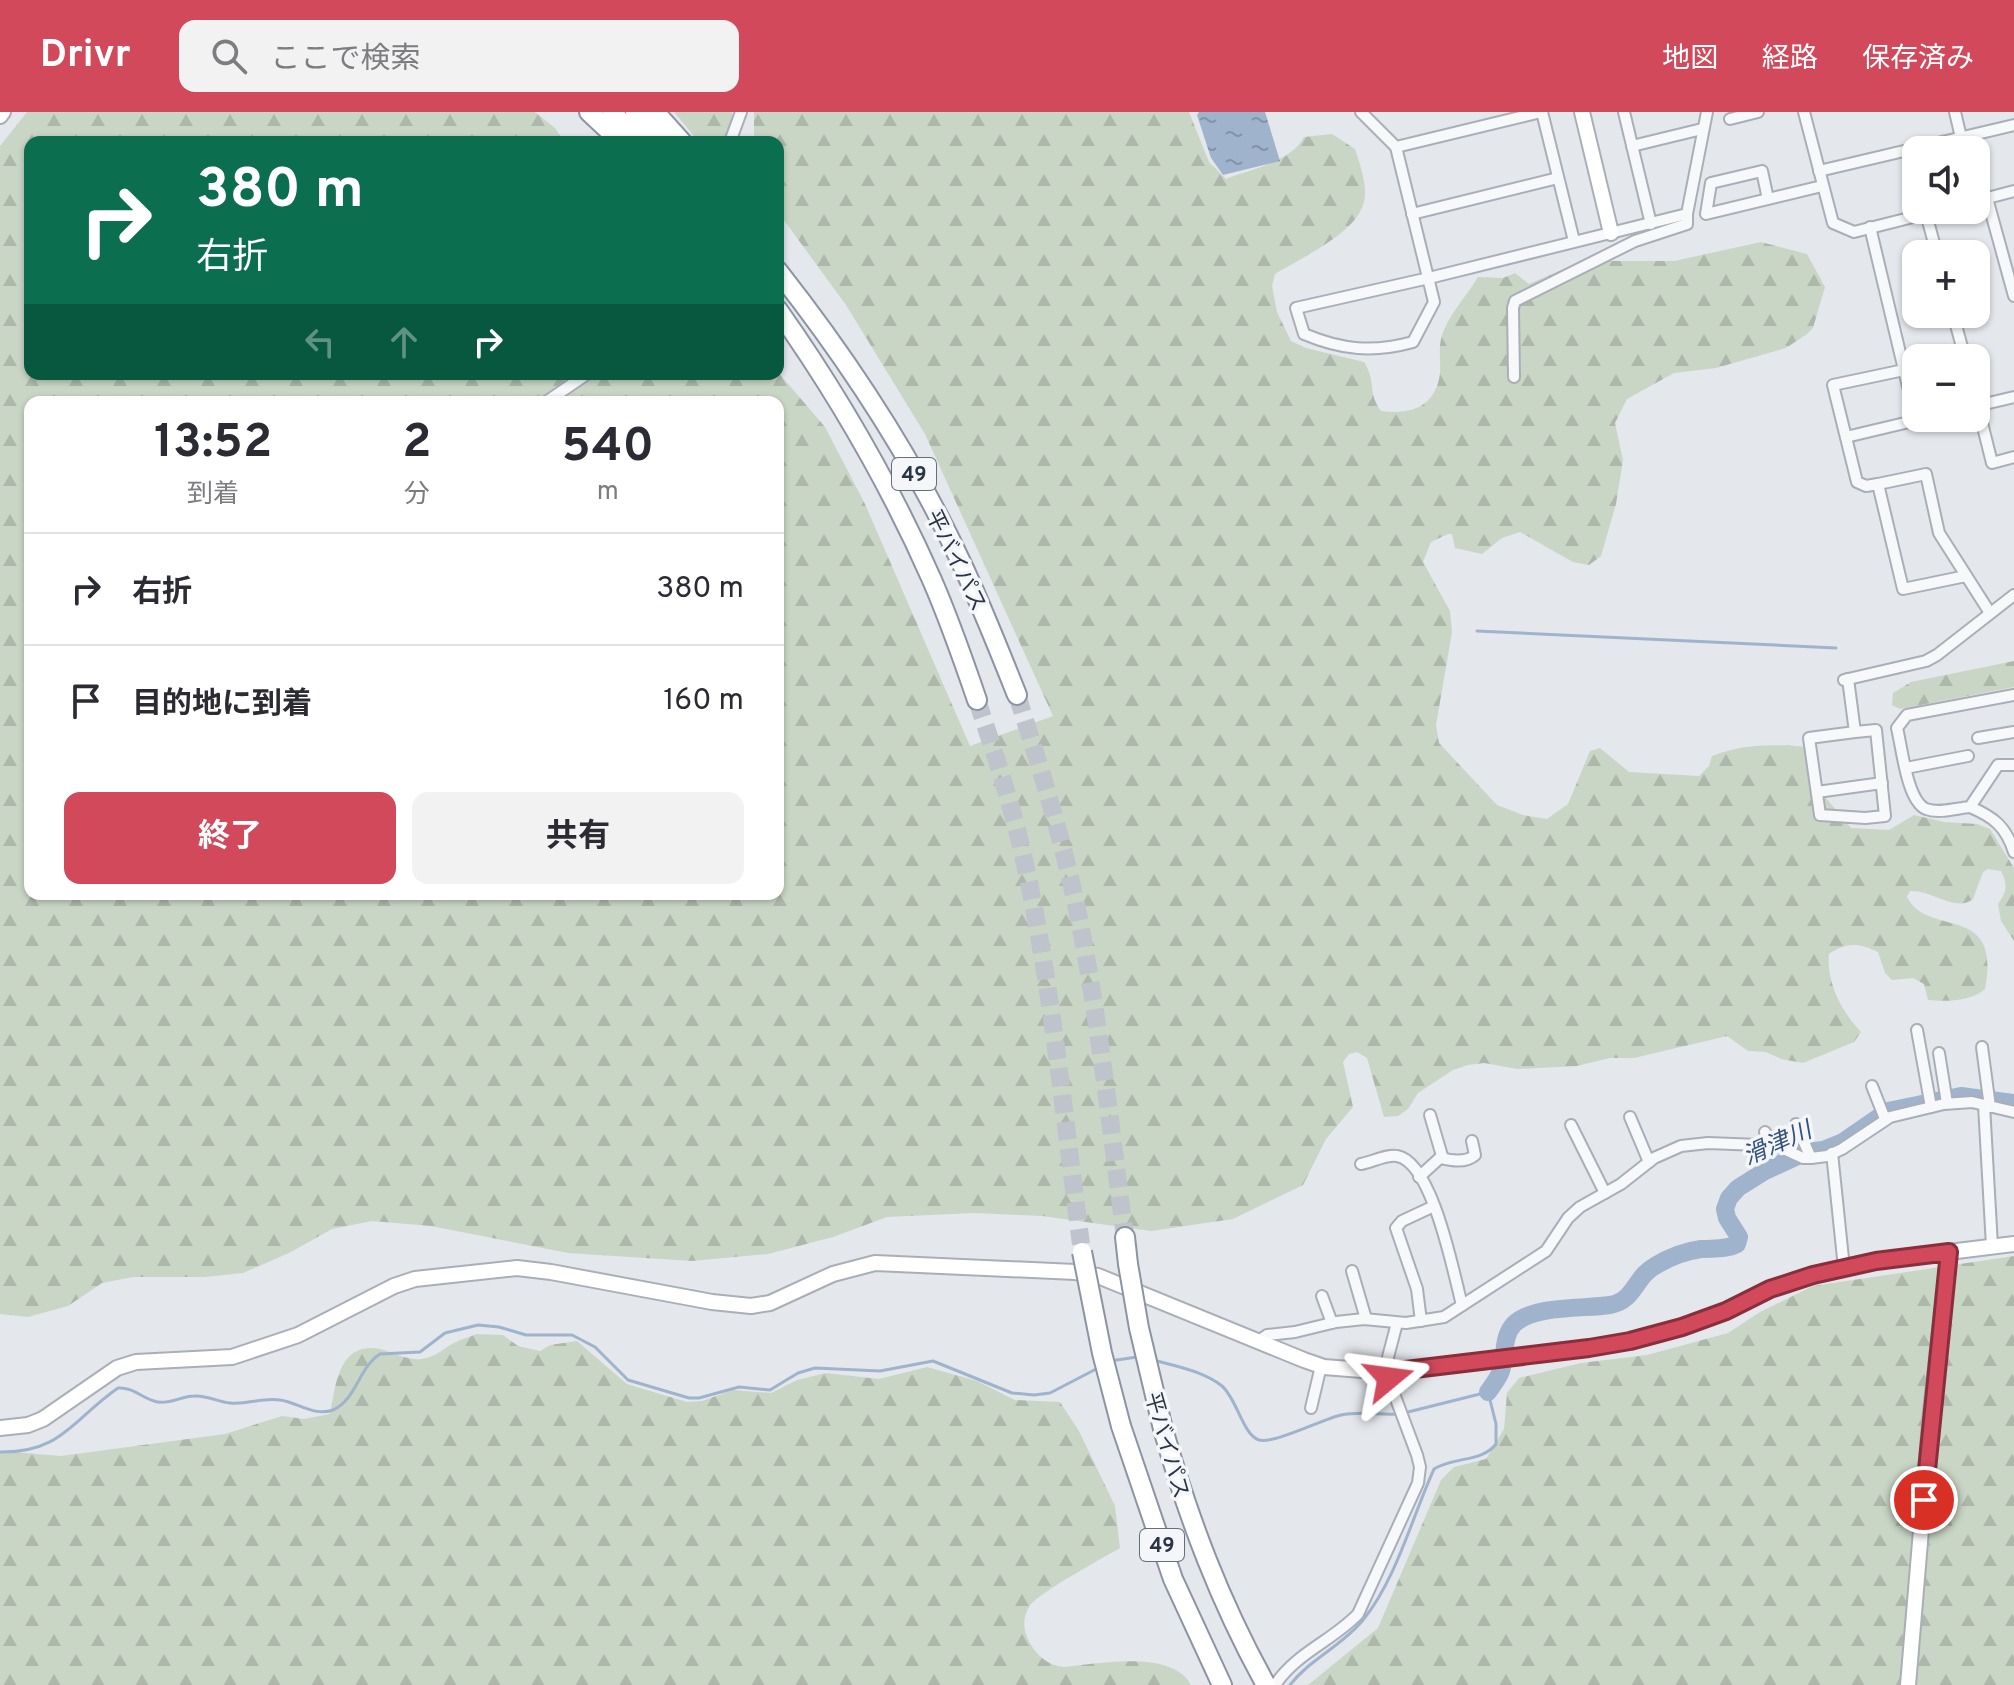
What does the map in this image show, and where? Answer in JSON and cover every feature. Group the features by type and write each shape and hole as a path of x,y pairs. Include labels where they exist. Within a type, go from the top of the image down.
{"highway":[{"path":"589,112 615,136"},
{"path":"612,112 634,136"},
{"path":"635,112 658,136"},
{"path":"655,112 677,136"},
{"path":"784,268 847,358 891,435"},
{"name":"平バイパス","path":"784,279 844,360 891,435 959,558 1017,695"},
{"name":"平バイパス","path":"784,320 849,418 914,540 947,616 977,700"},
{"name":"平バイパス","path":"1125,1237 1148,1372 1188,1516 1223,1599 1266,1685"},
{"name":"平バイパス","path":"1081,1248 1102,1353 1121,1426 1173,1579 1222,1685"}],"street":[{"path":"732,136 741,112"},
{"path":"1361,112 1396,147 1429,278 1434,302 1413,342 1385,350 1371,350 1320,340 1304,334 1296,308 1429,278 1687,214"},
{"path":"1396,147 1541,112 1574,241"},
{"path":"1582,112 1611,233"},
{"path":"1624,112 1651,224"},
{"path":"1514,377 1515,301 1635,241 1687,224 1707,112"},
{"path":"1730,119 1758,112"},
{"path":"1804,112 1833,223 1854,232 1902,220"},
{"path":"1955,112 1961,136"},
{"path":"1984,136 2014,125"},
{"path":"1632,146 1702,129"},
{"path":"1819,171 1902,155"},
{"path":"1768,199 1762,171 1711,183 1706,214 1822,186"},
{"path":"1412,214 1558,178"},
{"path":"1990,196 2014,191"},
{"path":"1988,224 2014,296"},
{"path":"1870,227 1902,362"},
{"path":"1902,370 1833,385 1857,482 1866,486 1926,474 1939,533 1990,613"},
{"path":"555,396 578,380"},
{"path":"1990,402 2014,397"},
{"path":"1846,437 1902,424"},
{"path":"1984,432 1992,463 2014,457"},
{"path":"1878,484 1903,589 1966,576"},
{"path":"1855,732 1845,680 1926,661 2014,595"},
{"path":"2014,695 1907,715 1897,728 1912,795 1925,809 1937,811 1970,807 1997,821 2009,837 2014,852"},
{"path":"1876,730 1885,816 1820,815 1809,738 1855,732 1876,730"},
{"path":"1978,738 2014,732"},
{"path":"1906,768 1968,756"},
{"path":"1970,807 1998,765 2014,765"},
{"path":"1817,792 1882,783"},
{"path":"1917,1030 1931,1107"},
{"path":"1982,1047 1992,1246"},
{"path":"1939,1053 1947,1103"},
{"path":"1872,1086 1885,1119"},
{"path":"1257,1342 1267,1335 1332,1323 1366,1319 1397,1323 1444,1317 1546,1251 1568,1218 1670,1150 1696,1143 1770,1146 1811,1158 1853,1143 1885,1119 1947,1103 1964,1102 2014,1112"},
{"path":"1419,1177 1441,1158 1442,1153 1430,1115"},
{"path":"1630,1117 1649,1162"},
{"path":"1796,1124 1811,1158"},
{"path":"1571,1125 1605,1193"},
{"path":"1765,1132 1770,1146"},
{"path":"1441,1158 1451,1161 1470,1159 1475,1155 1472,1141"},
{"path":"1832,1153 1844,1268"},
{"path":"1361,1164 1399,1156 1419,1177 1448,1242 1462,1305"},
{"path":"1421,1321 1417,1289 1396,1228 1402,1221 1434,1206"},
{"path":"0,1428 28,1425 43,1419 117,1368 136,1362 232,1357 298,1335 394,1286 415,1279 496,1269 551,1272 712,1302 751,1306 770,1303 833,1274 875,1263 1075,1272 1098,1276 1321,1366 1389,1372 1589,1348 1660,1334 1726,1311 1770,1289 1844,1268 2014,1244"},
{"path":"1908,1685 1931,1411 1949,1252"},
{"path":"1352,1271 1366,1319"},
{"path":"1322,1296 1332,1323"},
{"path":"1275,1685 1298,1658 1358,1614 1418,1483 1419,1460 1392,1391 1389,1372 1390,1348 1397,1323"},
{"path":"1311,1408 1321,1366"}],"green space":[{"path":"27,112 535,112 560,136 24,136 24,380 784,379 825,427 865,504 970,746 1053,716 925,434 846,305 784,220 784,136 754,136 754,112 1189,112 1209,162 1226,179 1280,159 1298,146 1304,137 1332,134 1355,149 1364,184 1363,205 1358,216 1338,235 1275,274 1272,286 1277,312 1291,341 1306,348 1364,362 1381,411 1412,410 1433,394 1438,385 1444,330 1478,277 1503,278 1515,273 1529,284 1582,261 1674,261 1761,242 1807,254 1825,287 1813,328 1807,334 1786,348 1716,368 1674,373 1627,399 1615,423 1623,460 1616,504 1601,556 1589,565 1573,562 1520,532 1502,538 1482,554 1455,548 1452,534 1431,542 1423,562 1450,611 1452,632 1436,725 1439,743 1497,805 1523,815 1547,819 1568,804 1590,751 1600,748 1629,772 1699,776 1709,766 1712,756 1735,749 1782,745 1806,747 1822,793 1851,828 1889,830 1914,815 1944,822 1977,824 1990,829 2014,868 2014,941 2001,921 1998,904 2006,884 2001,871 1988,869 1983,872 1973,899 1966,903 1951,902 1918,891 1910,891 1907,897 1917,909 1930,917 1973,932 1983,943 1987,962 1985,989 1980,993 1951,1001 1928,1000 1924,984 1913,978 1892,980 1885,973 1878,952 1859,946 1842,947 1829,954 1830,976 1842,1006 1861,1032 1854,1042 1803,1063 1781,1059 1766,1052 1748,1051 1727,1036 1634,1058 1610,1058 1577,1066 1517,1069 1484,1063 1468,1065 1453,1070 1418,1093 1408,1109 1398,1116 1384,1117 1367,1058 1357,1052 1349,1054 1343,1062 1353,1107 1326,1139 1303,1185 1233,1219 1151,1231 1042,1216 974,1213 887,1217 833,1237 768,1254 692,1261 568,1253 431,1226 372,1221 332,1229 289,1253 243,1273 205,1277 133,1277 102,1283 68,1306 28,1317 0,1314 0,146"},
{"path":"674,112 732,112 726,136 694,136"},
{"path":"2014,661 2014,687 1900,709 1892,705 1893,693 1911,682"},
{"path":"2014,1256 2014,1685 1308,1685 1378,1628 1441,1480 1454,1467 1486,1459 1504,1429 1507,1393 1519,1378 1581,1363 1647,1355 1728,1333 1760,1312 1813,1286"},
{"path":"477,1334 503,1335 518,1346 540,1351 550,1345 577,1341 627,1384 687,1402 702,1401 733,1390 771,1393 797,1380 826,1373 879,1379 927,1367 977,1381 1015,1400 1060,1402 1079,1431 1115,1506 1120,1548 1034,1601 1024,1620 1028,1638 1040,1656 1058,1666 1133,1661 1151,1663 1181,1674 1191,1685 0,1685 0,1451 61,1456 225,1434 282,1416 304,1419 330,1414 340,1372 352,1354 361,1349 385,1350 421,1359"}],"water":[{"path":"1199,112 1265,112 1280,161 1223,175 1211,158 1197,115"}],"waterway":[{"path":"1477,631 1836,648"},
{"name":"滑津川","path":"1488,1392 1501,1371 1510,1329 1523,1318 1546,1311 1618,1303 1630,1294 1648,1270 1666,1260 1695,1250 1737,1244 1739,1237 1725,1209 1729,1198 1738,1188 1765,1171 1806,1152 1823,1150 1843,1142 1888,1111 1961,1096 2014,1103"},
{"path":"0,1452 21,1451 53,1440 118,1388 129,1389 158,1402 194,1396 236,1403 274,1399 326,1412 347,1399 367,1367 380,1354 420,1352 445,1333 478,1325 526,1335 572,1335 595,1347 628,1380 689,1398 739,1387 770,1390 798,1373 815,1368 880,1371 933,1361 1012,1393 1034,1395 1050,1393 1100,1367"},
{"path":"1110,1361 1137,1357"},
{"path":"1153,1360 1198,1373 1222,1386 1253,1437 1259,1440 1276,1438 1341,1415 1397,1414"},
{"path":"1290,1685 1355,1629 1375,1603 1395,1566 1434,1469 1483,1454 1496,1444 1496,1424 1488,1392 1404,1413"}],"tunnel":[{"path":"1017,695 1060,837 1080,924 1125,1237"},
{"path":"977,700 1011,809 1031,895 1048,994 1081,1244"}],"route":[{"path":"1389,1378 1389,1372 1630,1341 1682,1327 1726,1311 1770,1289 1813,1275 1876,1261 1949,1252 1924,1500"}]}
